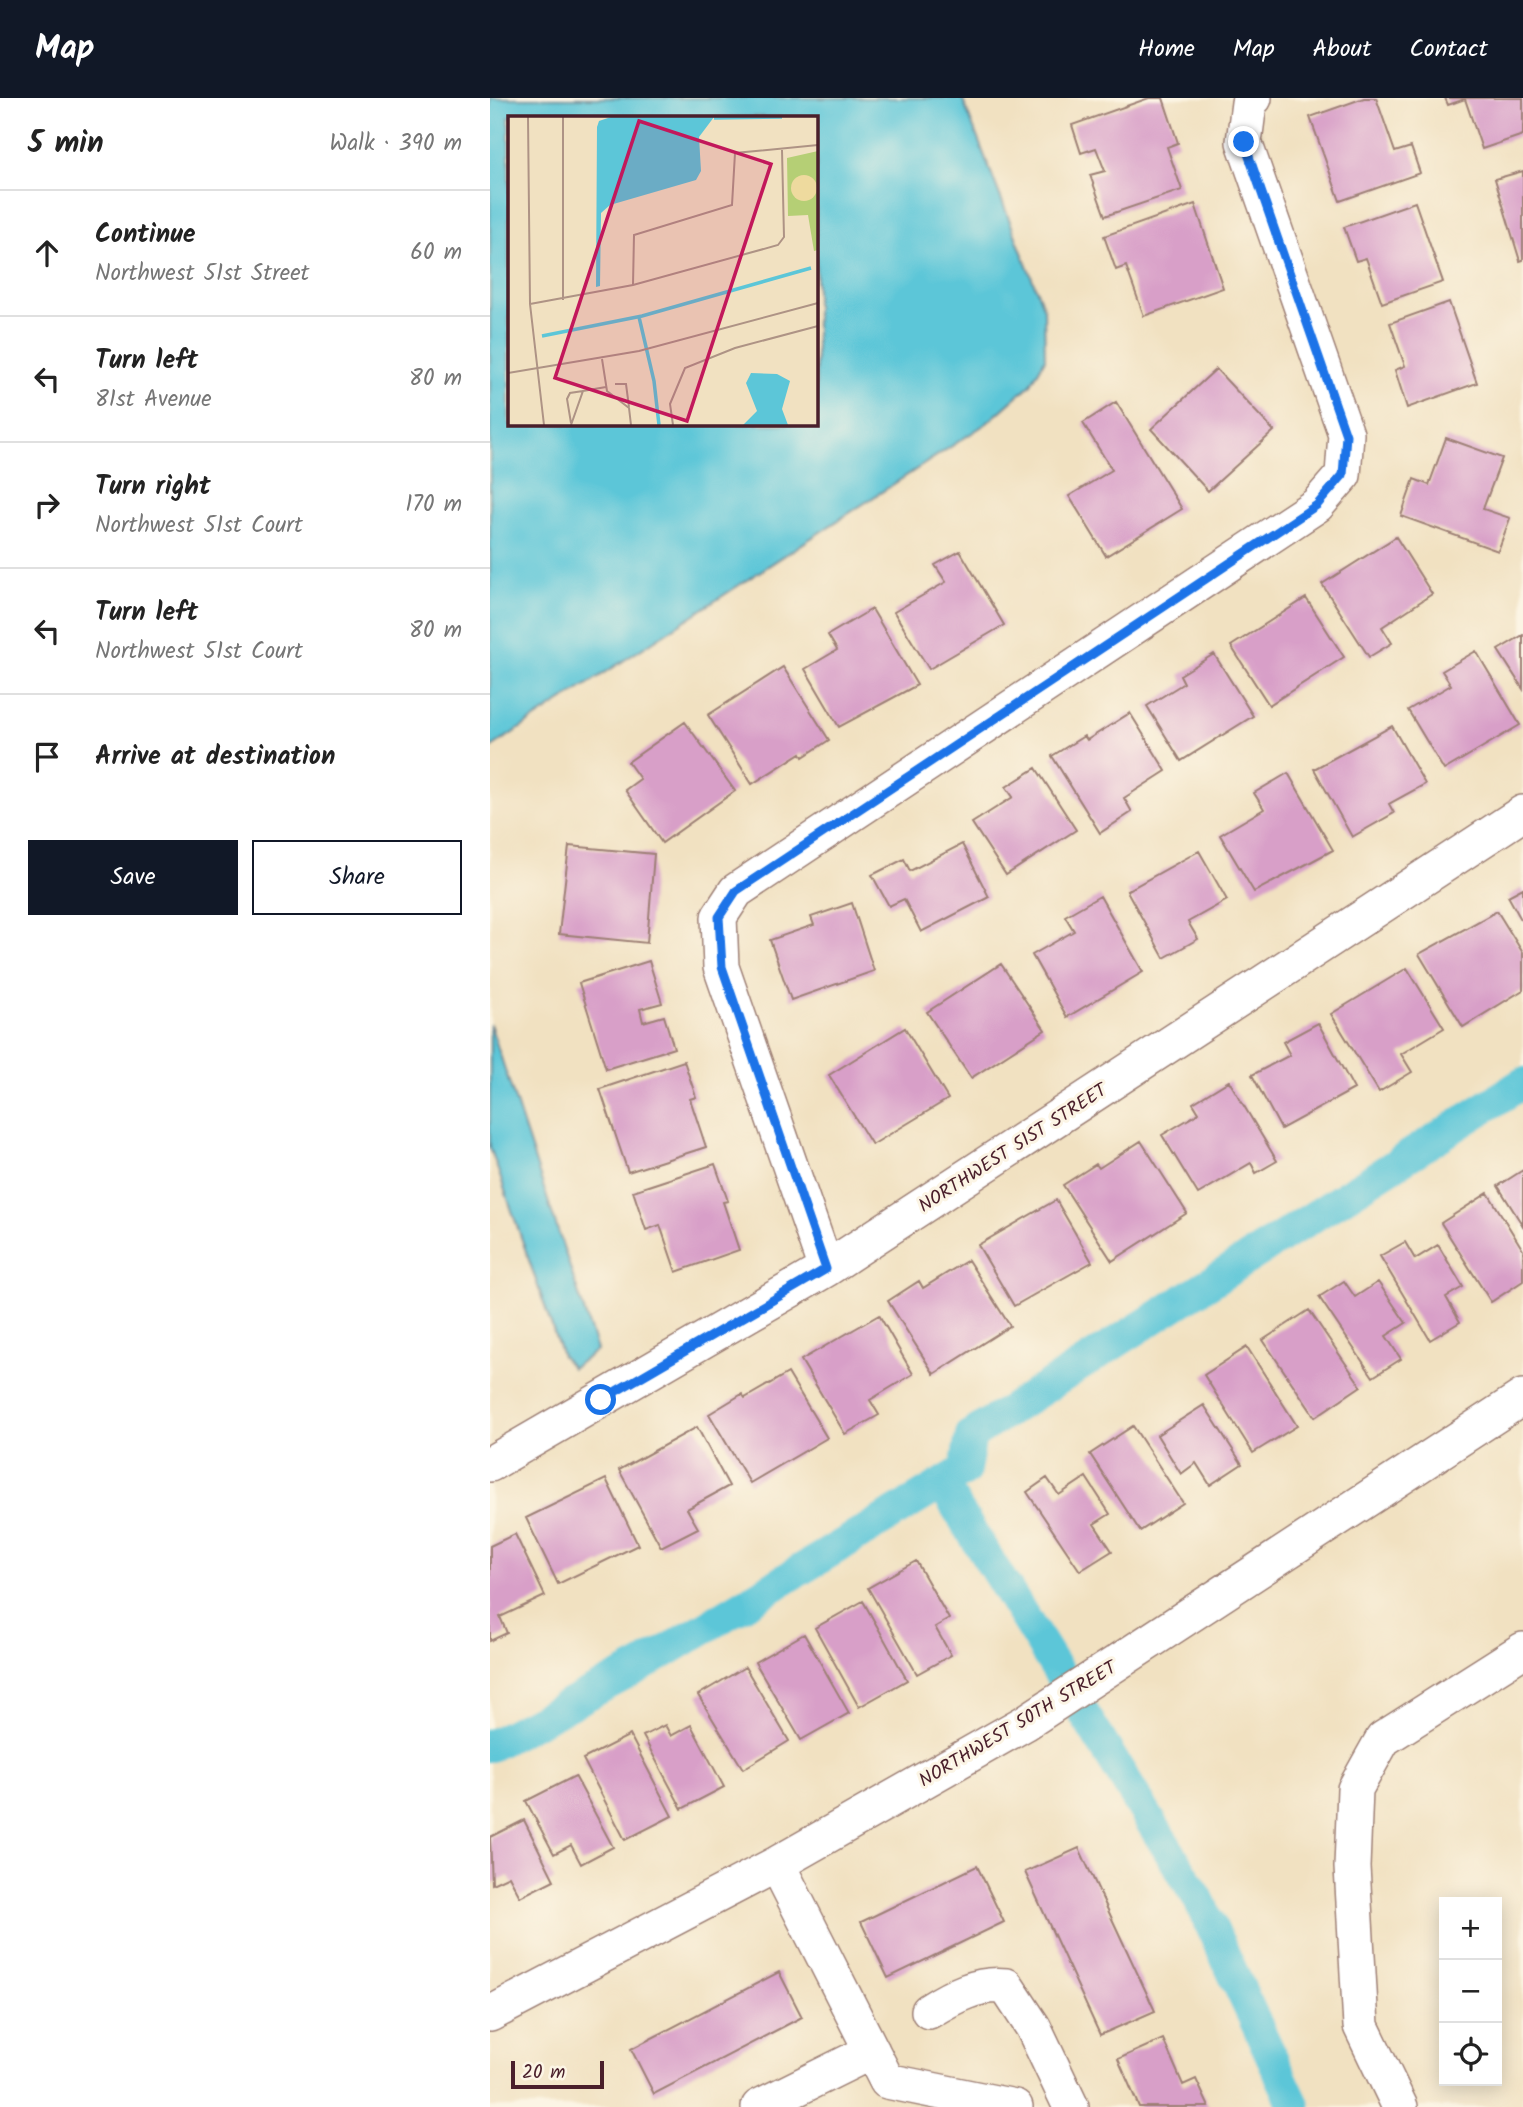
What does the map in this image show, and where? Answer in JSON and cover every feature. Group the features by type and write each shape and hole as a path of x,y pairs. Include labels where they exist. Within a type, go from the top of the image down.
{"street":[{"path":"826,1269 722,967 719,917 736,891 1317,505 1343,475 1346,435 1244,142 1252,101"},
{"name":"NORTHWEST 51ST STREET","path":"490,1464 826,1269 1523,813"},
{"name":"NORTHWEST 50TH STREET","path":"490,2014 777,1864 1048,1707 1523,1397"},
{"path":"1400,2107 1362,2026 1352,1867 1355,1789 1383,1739 1523,1650"},
{"path":"777,1864 887,2081 1014,2107"},
{"path":"929,2011 949,1998 981,1987 1006,1986 1033,2027 1071,2107"},
{"path":"759,2107 872,2051"}],"water":[{"path":"490,98 962,98 1044,309 1045,359 1031,384 987,423 490,748"},
{"path":"490,1024 597,1350 572,1368 562,1356 490,1147"}],"building":[{"path":"1149,98 1163,98 1178,143 1167,147 1182,190 1105,216 1090,175 1105,171 1096,148 1081,153 1072,125"},
{"path":"1364,98 1376,98 1395,152 1411,147 1420,173 1340,201 1310,117"},
{"path":"1445,98 1523,98 1523,135 1482,149 1465,99 1448,105"},
{"path":"1523,171 1523,260 1520,261 1495,179"},
{"path":"1415,202 1443,282 1382,303 1366,258 1356,261 1344,227"},
{"path":"1195,204 1223,288 1144,316 1126,266 1116,270 1104,236"},
{"path":"1449,302 1477,383 1407,408 1395,370 1405,366 1390,323"},
{"path":"1216,369 1274,431 1208,491 1151,429"},
{"path":"1116,402 1182,509 1106,556 1069,496 1112,470 1083,423"},
{"path":"1446,438 1502,458 1483,509 1510,518 1498,551 1401,516 1414,479 1429,485"},
{"path":"1396,537 1432,594 1382,627 1392,643 1369,657 1322,584"},
{"path":"960,551 1004,625 929,669 894,612 946,582 935,565"},
{"path":"1306,598 1344,657 1269,705 1231,646"},
{"path":"872,609 917,685 839,727 805,669 837,650 828,635"},
{"path":"1523,635 1523,689 1498,650"},
{"path":"1476,651 1520,725 1444,770 1408,710 1451,685 1442,671"},
{"path":"1214,654 1253,716 1181,761 1147,706 1184,683 1180,675"},
{"path":"783,667 829,740 803,757 801,753 752,784 708,715"},
{"path":"1130,713 1166,771 1124,798 1132,812 1100,833 1052,756 1084,736 1087,740"},
{"path":"685,722 735,791 662,843 625,790 640,779 628,762"},
{"path":"1392,726 1425,784 1389,804 1394,813 1352,837 1314,769"},
{"path":"1036,768 1076,830 1006,875 972,823 1013,797 1006,787"},
{"path":"1288,773 1333,850 1254,892 1220,835 1264,809 1254,793"},
{"path":"962,844 989,897 921,932 904,899 889,906 872,875 904,859 910,871"},
{"path":"569,846 654,854 647,943 559,934"},
{"path":"1199,851 1227,900 1188,922 1198,939 1164,958 1127,891"},
{"path":"1523,888 1523,923 1508,896"},
{"path":"1100,896 1143,972 1067,1017 1032,955 1074,931 1065,916"},
{"path":"852,903 874,971 791,1000 770,940 814,925 811,917"},
{"path":"1497,911 1523,953 1523,990 1463,1027 1419,954"},
{"path":"649,961 662,1003 640,1009 643,1022 664,1016 674,1048 606,1069 579,983"},
{"path":"1001,964 1045,1030 971,1078 927,1012"},
{"path":"1407,968 1444,1028 1401,1054 1412,1072 1379,1092 1331,1014"},
{"path":"1318,1023 1354,1089 1281,1129 1252,1075 1290,1055 1283,1042"},
{"path":"905,1028 948,1099 872,1145 829,1075"},
{"path":"684,1061 696,1097 690,1099 706,1147 628,1172 600,1089"},
{"path":"1229,1081 1277,1161 1256,1173 1251,1163 1198,1194 1162,1135 1199,1113 1193,1103"},
{"path":"1141,1141 1187,1213 1112,1261 1063,1185 1096,1164 1099,1168"},
{"path":"715,1164 728,1201 723,1202 739,1250 676,1272 660,1225 646,1230 633,1191"},
{"path":"1523,1170 1523,1226 1498,1186"},
{"path":"1488,1193 1523,1250 1523,1281 1491,1302 1441,1223"},
{"path":"1056,1200 1092,1262 1014,1306 978,1245"},
{"path":"1405,1242 1415,1259 1438,1245 1463,1287 1446,1297 1460,1322 1430,1340 1380,1256"},
{"path":"968,1260 1010,1326 934,1374 888,1301 919,1281 923,1288"},
{"path":"1344,1281 1355,1297 1378,1282 1406,1323 1386,1336 1401,1359 1373,1377 1319,1297"},
{"path":"1309,1310 1361,1386 1315,1417 1263,1340"},
{"path":"879,1315 913,1374 870,1400 879,1415 845,1434 801,1360"},
{"path":"1247,1347 1297,1426 1253,1453 1204,1375"},
{"path":"788,1373 827,1438 750,1483 709,1414 742,1394 745,1398"},
{"path":"1204,1405 1242,1464 1210,1485 1196,1463 1181,1474 1157,1435"},
{"path":"1133,1426 1183,1503 1140,1531 1090,1454"},
{"path":"697,1427 729,1486 687,1509 698,1528 661,1547 619,1470"},
{"path":"1086,1477 1110,1514 1094,1524 1112,1551 1080,1571 1027,1492 1047,1478 1059,1495"},
{"path":"606,1479 638,1545 558,1584 526,1518"},
{"path":"515,1534 545,1596 500,1617 507,1633 490,1641 490,1546"},
{"path":"916,1561 949,1619 935,1627 951,1655 917,1674 868,1588"},
{"path":"863,1601 907,1680 859,1707 815,1628"},
{"path":"804,1634 849,1713 801,1740 755,1662"},
{"path":"745,1667 789,1741 743,1769 698,1695"},
{"path":"665,1725 671,1736 691,1725 724,1787 682,1809 643,1736"},
{"path":"630,1735 672,1816 625,1840 583,1759"},
{"path":"575,1776 613,1847 581,1864 571,1845 554,1854 526,1801"},
{"path":"524,1820 554,1880 520,1897 509,1876 492,1884 490,1837"},
{"path":"1079,1848 1155,2011 1100,2035 1025,1872"},
{"path":"977,1866 1004,1922 888,1978 861,1922"},
{"path":"779,1972 802,2017 654,2094 631,2049"},
{"path":"1163,2039 1183,2085 1196,2079 1209,2107 1139,2107 1118,2059"}],"waterway":[{"path":"490,1746 642,1666 965,1470 971,1435 1523,1083"},
{"path":"942,1484 1198,1898 1295,2107"}],"route":[{"path":"601,1400 826,1269 722,967 719,917 736,891 1317,505 1343,475 1346,435 1244,142"}]}
